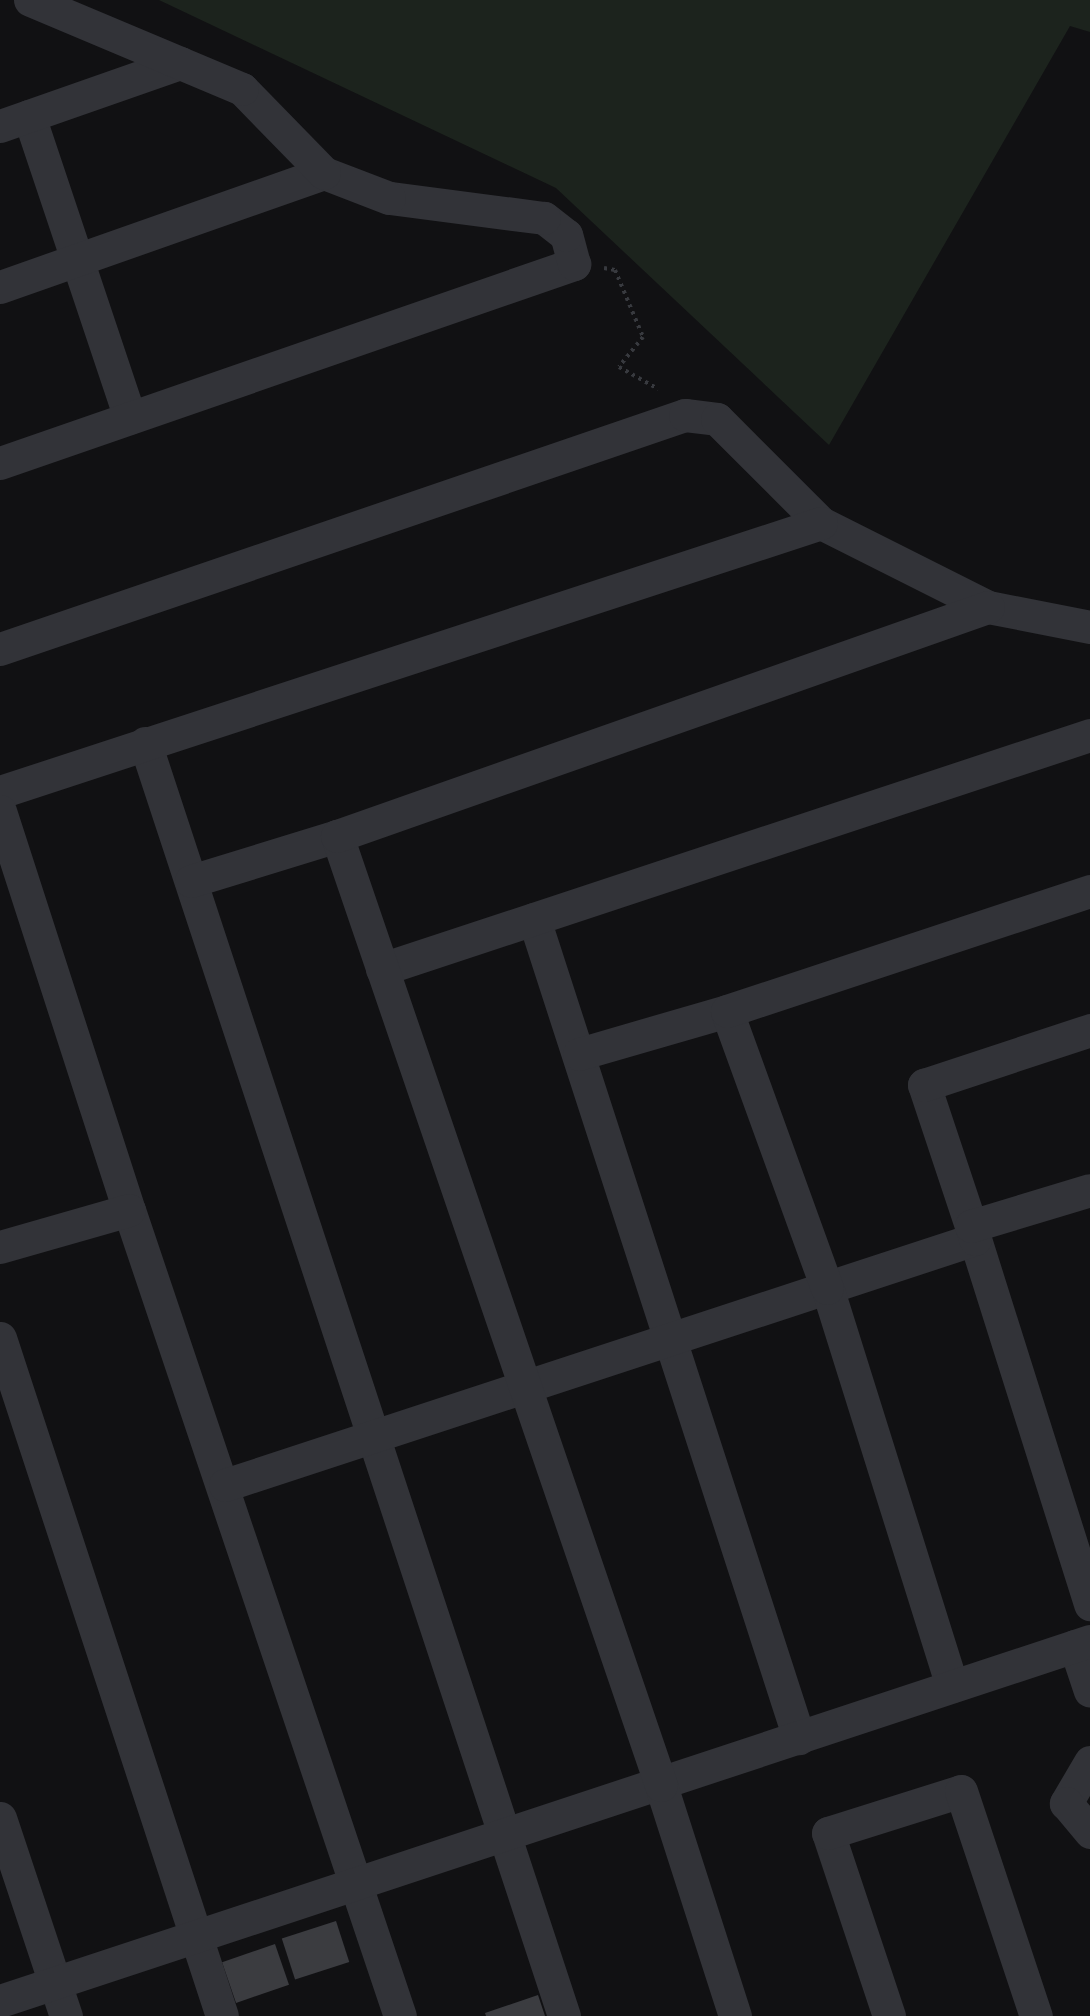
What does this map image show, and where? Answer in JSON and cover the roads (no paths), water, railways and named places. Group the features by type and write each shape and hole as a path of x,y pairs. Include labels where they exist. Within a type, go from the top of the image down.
{"street":[{"path":"0,463 574,264 566,235 544,218 388,198 324,173 242,89 30,0"},
{"path":"130,418 76,260 15,121 180,63"},
{"path":"0,286 324,173"},
{"path":"0,649 685,415 717,419 821,523 988,607 1090,627"},
{"path":"0,792 821,523"},
{"path":"190,881 337,836 988,607"},
{"path":"382,969 1090,735"},
{"path":"145,743 564,2016"},
{"path":"0,811 129,1210 225,1485 400,2016"},
{"path":"337,836 524,1390 661,1785 735,2016"},
{"path":"579,1054 727,1011 1090,891"},
{"path":"534,919 673,1340 799,1738"},
{"path":"727,1011 827,1288 951,1686"},
{"path":"1090,1030 924,1085 973,1232 1090,1604"},
{"path":"225,1485 524,1390 827,1288 1090,1190"},
{"path":"0,1247 129,1210"},
{"path":"0,1338 222,2016"},
{"path":"0,2001 54,1981 661,1785 1082,1644 1090,1691"},
{"path":"1090,1762 1066,1803 1090,1832"},
{"path":"889,2016 828,1833 961,1791 1036,2016"},
{"path":"0,1818 66,2016"}]}
